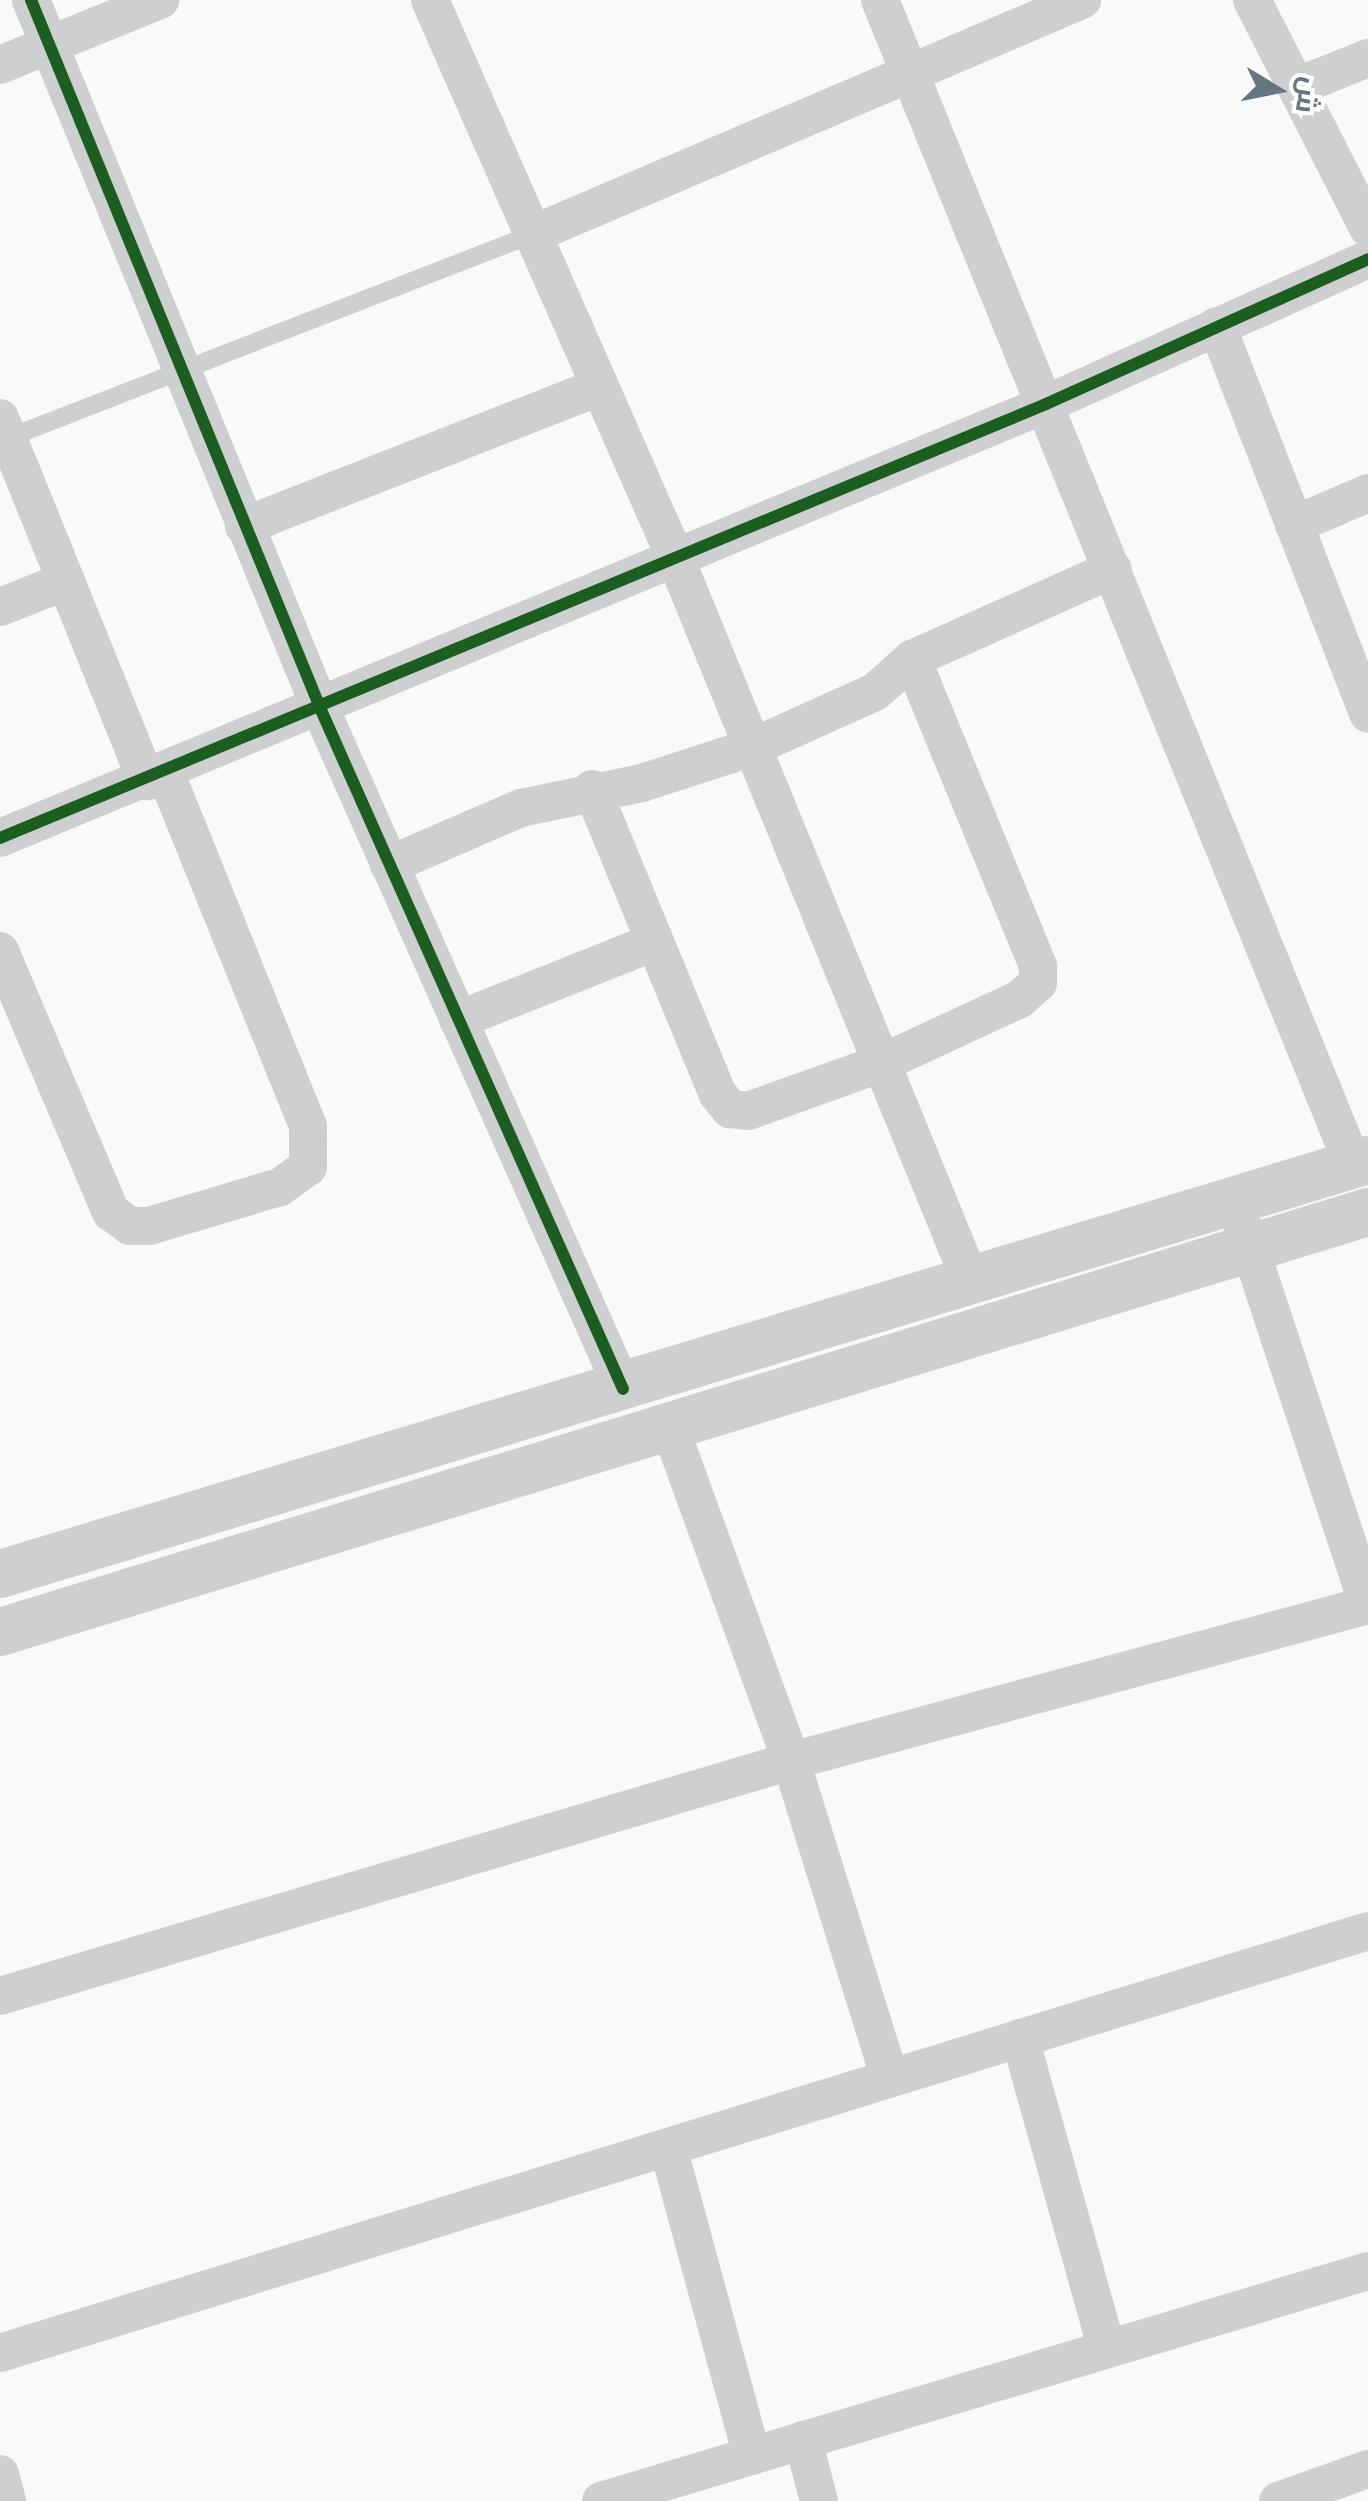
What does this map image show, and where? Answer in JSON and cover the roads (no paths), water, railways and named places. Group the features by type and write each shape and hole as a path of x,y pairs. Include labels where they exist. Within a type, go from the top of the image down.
{"street":[{"path":"31,0 179,372 321,710 623,1389"},
{"path":"0,65 160,0"},
{"path":"430,0 675,557 969,1276"},
{"path":"0,1632 669,1425 1242,1225 1361,1162 880,0"},
{"path":"532,234 1082,0"},
{"path":"1252,0 1368,228"},
{"path":"1296,87 1368,58"},
{"path":"0,838 321,710 675,557 1046,404 1368,258"},
{"path":"1217,326 1368,714"},
{"path":"244,526 599,387"},
{"path":"0,951 111,1212 120,1219 149,1226 280,1187 308,1167 308,1126 157,778 66,582 4,428"},
{"path":"1294,525 1368,494"},
{"path":"389,865 521,808 592,789 642,783 753,747 875,692 912,659 1113,569"},
{"path":"0,607 66,582"},
{"path":"592,789 717,1094 730,1109 748,1110 882,1063 1020,999 1038,983 1038,966 912,659"},
{"path":"458,1020 654,942"},
{"path":"0,1574 623,1389 969,1276 1242,1225 1368,1212"},
{"path":"0,1996 791,1761 1368,1605 1242,1225"},
{"path":"669,1425 791,1761 890,2078"},
{"path":"0,2353 1368,1931"},
{"path":"1020,2038 1107,2348"},
{"path":"668,2147 752,2456"},
{"path":"601,2501 1368,2270"},
{"path":"803,2440 819,2501"},
{"path":"1278,2501 1368,2469"},
{"path":"0,2474 7,2501"}],"lane":[{"path":"4,428 179,372 532,234"}]}
